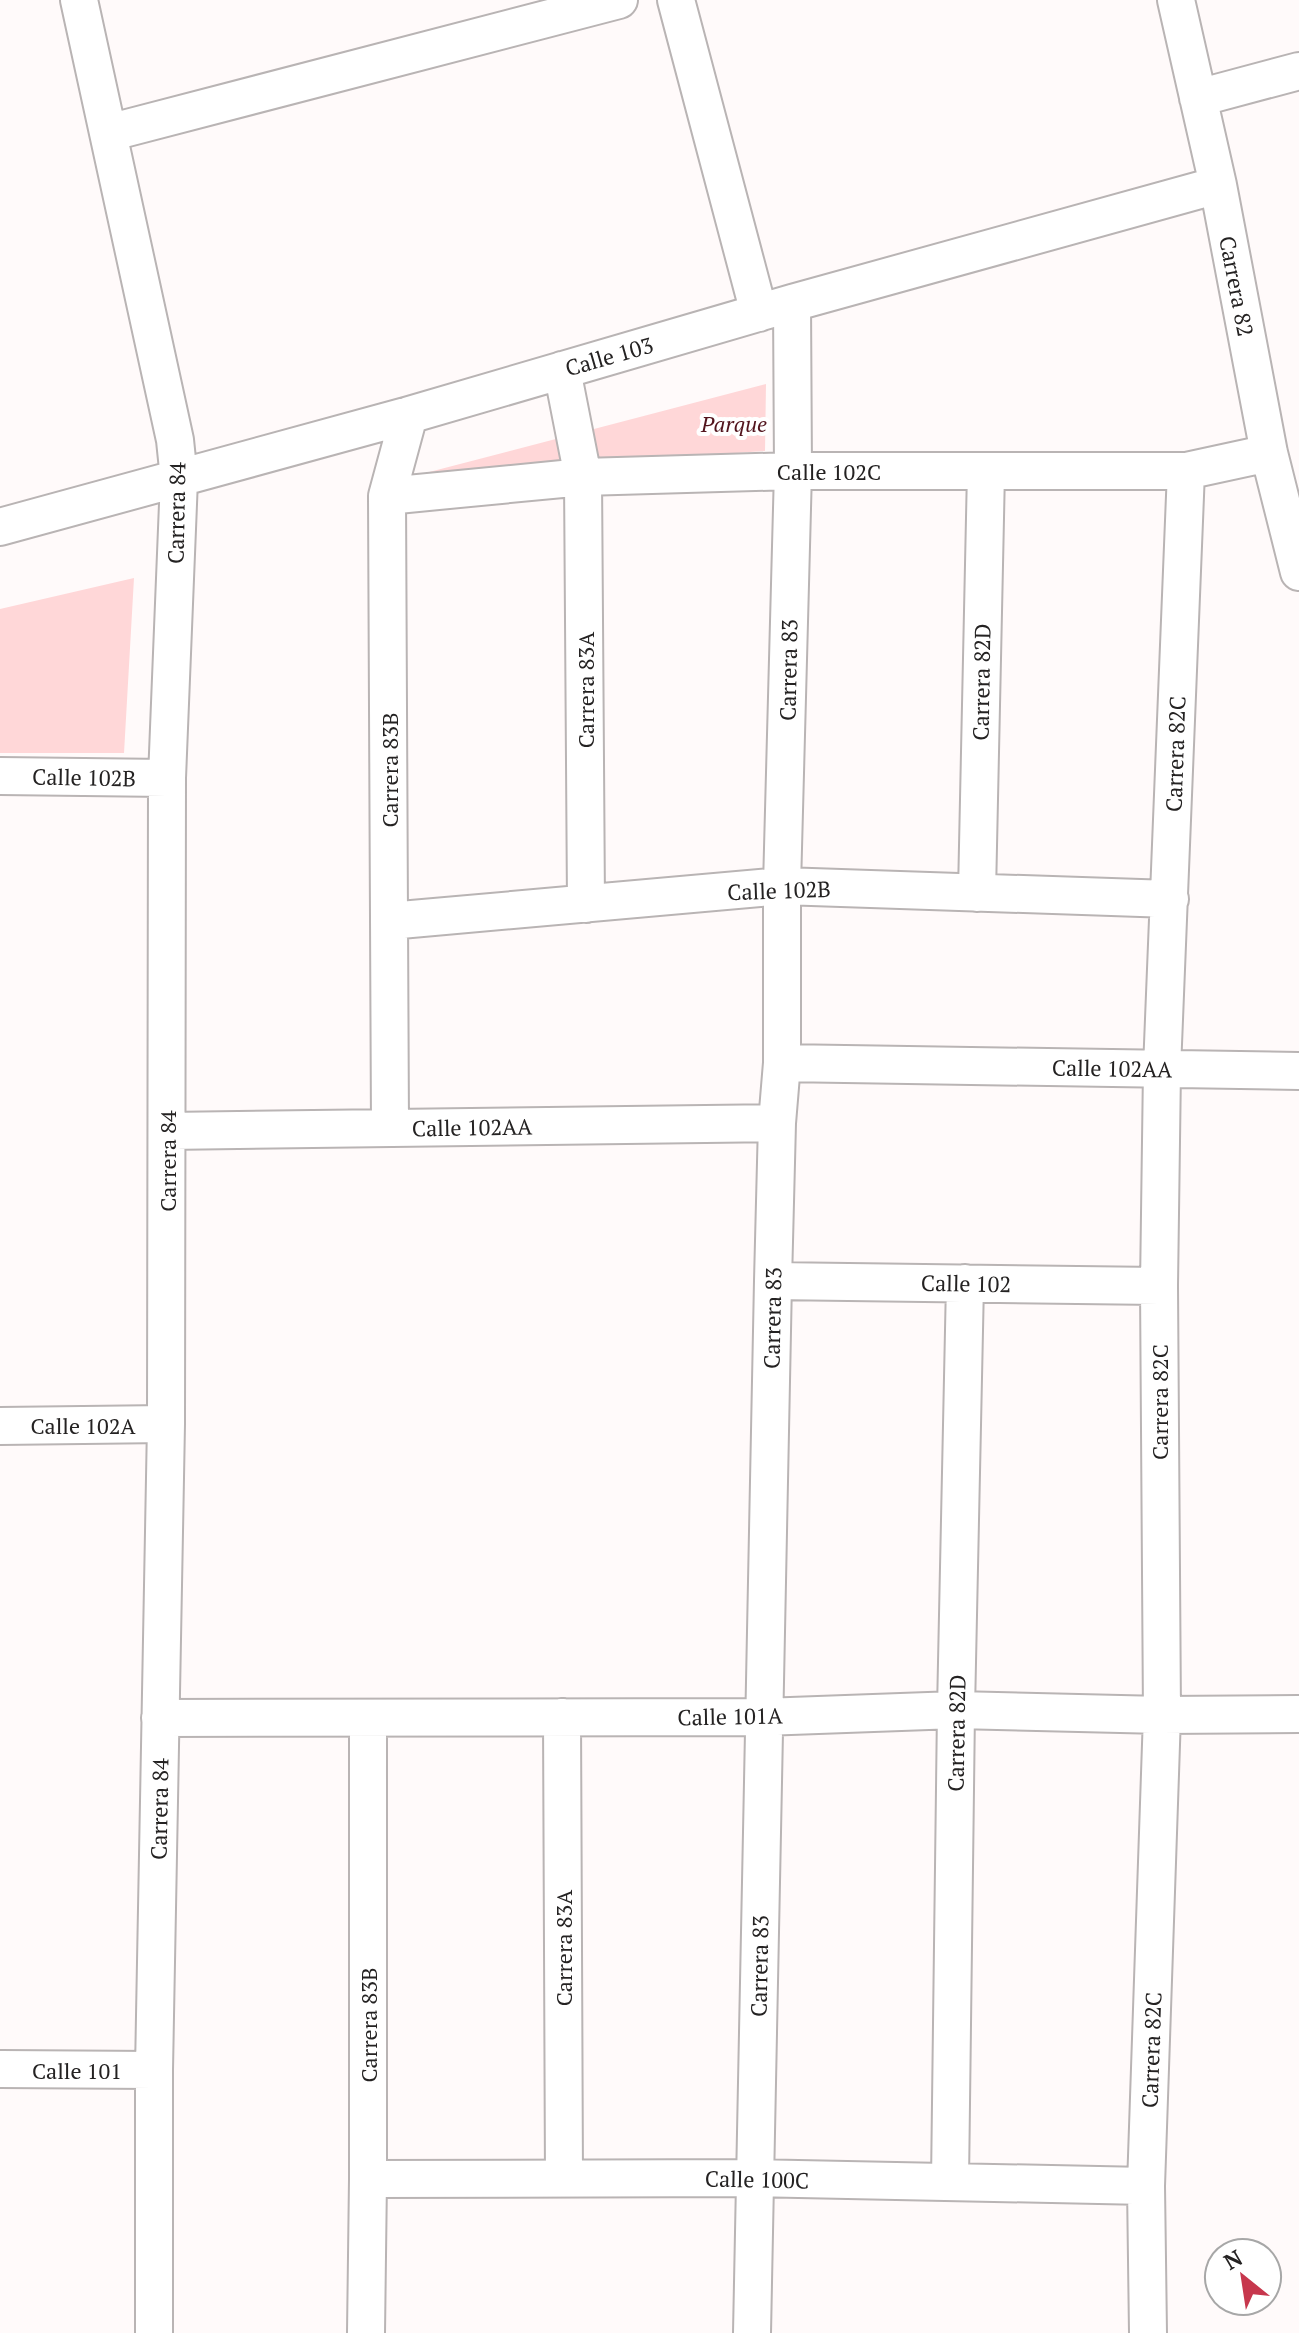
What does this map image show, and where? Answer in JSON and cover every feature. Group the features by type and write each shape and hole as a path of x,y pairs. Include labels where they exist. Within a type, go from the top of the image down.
{"street":[{"name":"Carrera 84","path":"79,0 175,440 179,479 167,778 166,1424 154,2070 154,2333"},
{"path":"108,133 619,0"},
{"name":"Carrera 83","path":"676,0 775,308 793,471 782,886 782,1063 777,1123 763,1717 752,2333"},
{"name":"Carrera 82","path":"1176,0 1218,185 1269,453 1298,566"},
{"path":"1198,98 1299,71"},
{"name":"Calle 103","path":"0,527 409,415 775,308 1218,185"},
{"name":"Carrera 83A","path":"562,370 583,477 586,904"},
{"name":"Carrera 83B","path":"390,1128 387,496 409,415"},
{"name":"Calle 102C","path":"387,496 583,477 793,471 1186,471 1269,453"},
{"name":"Carrera 82D","path":"977,893 986,471"},
{"name":"Carrera 82C","path":"1148,2333 1146,2186 1162,1715 1159,1286 1162,1069 1186,471"},
{"name":"Calle 102B","path":"0,776 167,778"},
{"name":"Calle 102B","path":"389,921 782,886 1170,899"},
{"name":"Calle 102AA","path":"782,1063 1299,1071"},
{"name":"Calle 102AA","path":"167,1131 777,1123"},
{"name":"Calle 102","path":"773,1281 1159,1286"},
{"name":"Carrera 82D","path":"950,2182 965,1283"},
{"name":"Calle 102A","path":"0,1426 166,1424"},
{"name":"Calle 101A","path":"160,1718 763,1717 956,1710 1162,1715 1299,1714"},
{"name":"Carrera 83A","path":"562,1717 564,2178"},
{"name":"Carrera 83B","path":"366,2333 368,1718"},
{"name":"Calle 101","path":"0,2069 154,2070"},
{"name":"Calle 100C","path":"368,2179 755,2178 1146,2186"}],"green space":[{"name":"Parque","path":"766,384 765,451 410,477"},
{"path":"134,578 124,753 0,753 0,609"}]}
